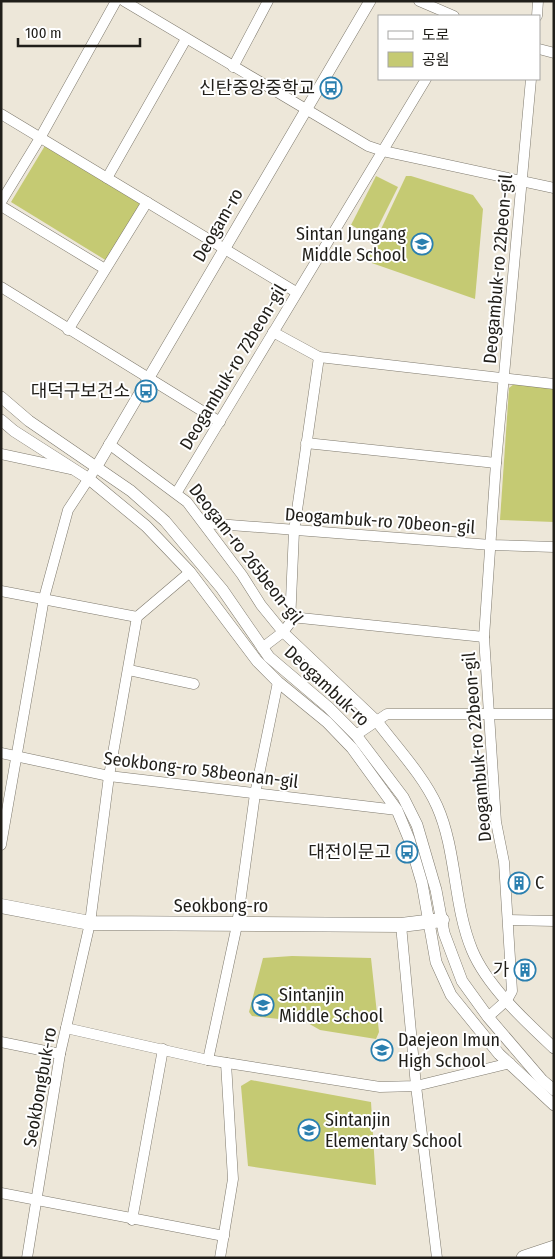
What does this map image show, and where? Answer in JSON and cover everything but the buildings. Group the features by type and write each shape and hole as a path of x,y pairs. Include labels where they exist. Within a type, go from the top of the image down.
{"main road":[{"name":"Seokbong-ro","path":"1,906 90,923 401,925 442,920"},
{"path":"524,1258 554,1248"}],"street":[{"path":"1,202 40,138 116,1"},
{"path":"124,1 368,146 383,151 554,188"},
{"path":"233,67 268,1"},
{"name":"Deogam-ro","path":"97,466 108,444 150,377 370,1"},
{"path":"419,1 452,15"},
{"path":"537,15 538,1"},
{"path":"106,178 186,39"},
{"path":"540,49 554,53"},
{"name":"Deogambuk-ro 72beon-gil","path":"177,492 425,80"},
{"name":"Deogambuk-ro 22beon-gil","path":"507,1000 512,990 508,920 504,862 496,822 484,637 496,463 532,80"},
{"path":"1,114 296,292"},
{"path":"68,330 147,202"},
{"path":"1,206 105,270"},
{"path":"1,287 68,330 150,377 220,422"},
{"path":"274,332 319,357 554,384"},
{"path":"262,648 283,632 290,623 294,531 319,357"},
{"name":"Deogambuk-ro","path":"1,397 29,421 131,491 165,521 222,589 262,648 290,677 328,707 356,735 403,797 416,825 427,854 444,933 462,980 488,1017 542,1080 554,1090"},
{"name":"Deogambuk-ro","path":"1,420 14,431 72,470 89,479 146,526 190,572 257,661 278,682 327,722 352,748 397,810 409,838 422,883 436,962 451,996 476,1028 554,1105"},
{"path":"306,443 496,463"},
{"name":"Deogam-ro 265beon-gil","path":"108,444 177,492 204,523 242,575 260,605 283,632 376,720 416,773 436,805 446,834 465,927 472,950 494,987 554,1048"},
{"path":"1,454 72,470"},
{"path":"1,845 44,598 68,510 97,466"},
{"name":"Deogambuk-ro 70beon-gil","path":"204,523 491,545 554,547"},
{"path":"1,591 137,617 190,572"},
{"name":"Seokbongbuk-ro","path":"28,1258 60,1054 90,923 109,776 137,617"},
{"path":"291,617 484,637"},
{"path":"129,670 194,684"},
{"path":"208,1060 237,925 254,794 278,682"},
{"path":"356,735 387,714 554,714"},
{"name":"Seokbong-ro 58beonan-gil","path":"1,753 109,776 397,810"},
{"path":"508,920 554,921"},
{"path":"401,925 416,1086 438,1258"},
{"path":"488,1017 507,1000"},
{"path":"66,1028 208,1060 380,1087 416,1086 510,1063"},
{"path":"1,1042 60,1054"},
{"path":"132,1220 163,1049"},
{"path":"220,1258 233,1180 226,1063"},
{"path":"1,1193 37,1202 224,1236"}],"green space":[{"path":"46,144 142,203 107,261 11,202"},
{"path":"376,176 398,187 373,237 351,225"},
{"path":"406,176 473,195 483,209 475,299 366,261"},
{"path":"514,384 554,389 554,522 500,520 509,388"},
{"path":"292,956 371,958 379,1032 376,1039 320,1030 306,1022 252,1016 249,1012 263,958"},
{"path":"251,1080 371,1102 376,1185 248,1166 241,1086"}],"place":[{"name":"신탄중앙중학교","path":"331,88"},
{"name":"Sintan Jungang Middle School","path":"422,244"},
{"name":"대덕구보건소","path":"146,391"},
{"name":"대전이문고","path":"407,852"},
{"name":"C","path":"519,883"},
{"name":"가","path":"525,970"},
{"name":"Sintanjin Middle School","path":"263,1005"},
{"name":"Daejeon Imun High School","path":"382,1050"},
{"name":"Sintanjin Elementary School","path":"309,1130"}]}
